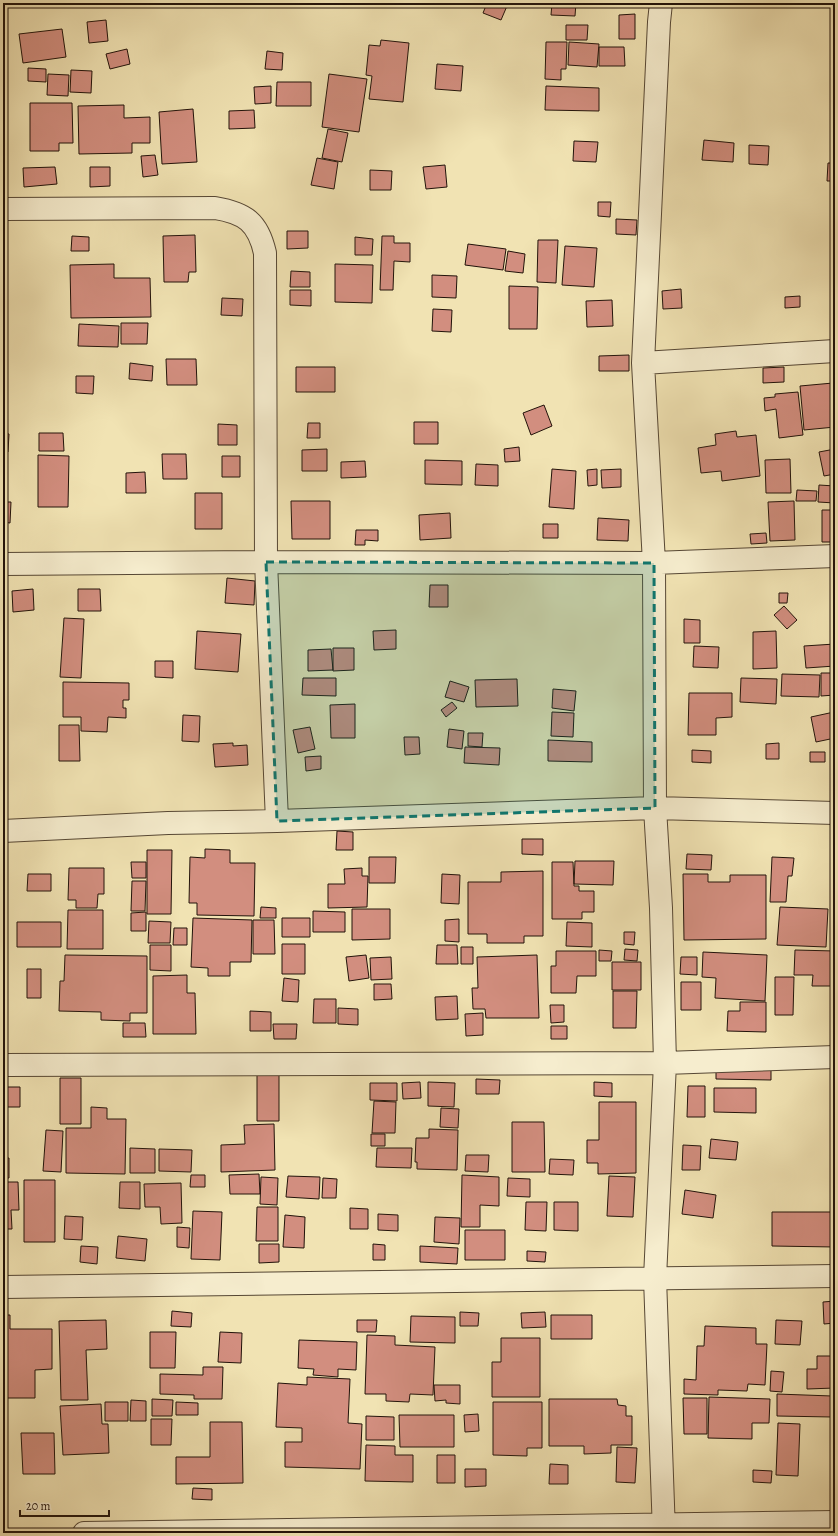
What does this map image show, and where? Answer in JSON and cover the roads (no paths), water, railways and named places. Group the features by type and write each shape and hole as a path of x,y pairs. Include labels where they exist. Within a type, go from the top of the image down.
{"street":[{"path":"661,3 658,38 643,363 654,563 655,808 661,908 665,1063 655,1278 664,1529"},
{"path":"3,209 215,208 232,211 249,220 256,228 262,240 265,253 266,562 278,822"},
{"path":"643,363 835,351"},
{"path":"3,564 266,562 654,563 835,556"},
{"path":"3,831 168,823 278,822 655,808 835,813"},
{"path":"3,1065 665,1063 835,1057"},
{"path":"3,1287 835,1276"},
{"path":"84,1533 664,1529 835,1522"}]}
